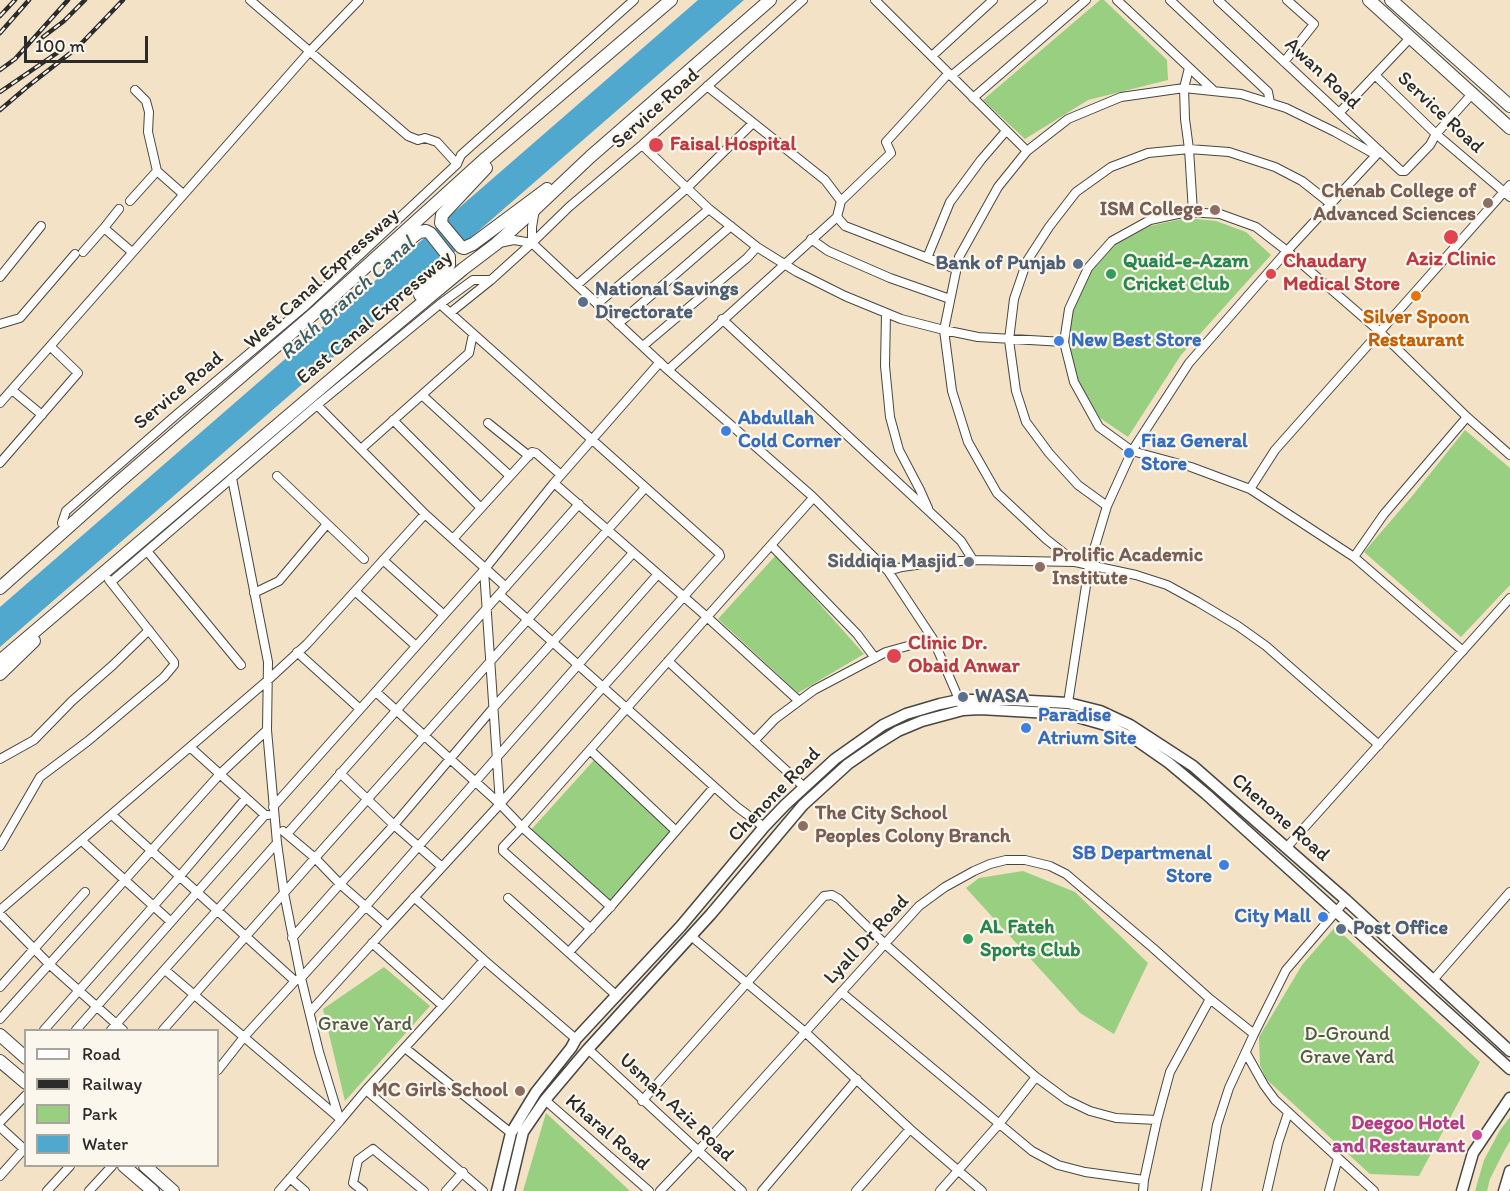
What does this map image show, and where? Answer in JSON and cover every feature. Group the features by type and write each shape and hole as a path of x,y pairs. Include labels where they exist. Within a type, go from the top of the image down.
{"main road":[{"name":"West Canal Expressway","path":"0,588 317,310 486,158 670,0"},
{"name":"East Canal Expressway","path":"0,661 108,578 355,359 496,244 590,157 770,0"},
{"path":"1369,0 1510,128"},
{"path":"1391,0 1510,106"},
{"path":"550,103 444,211 440,219 441,223 464,248 473,244 590,157"},
{"path":"317,310 419,232 430,232 449,257 449,265 355,359"},
{"path":"0,577 62,524 120,481"},
{"path":"0,674 108,578"},
{"path":"0,1035 24,1055"},
{"path":"0,1061 24,1081"},
{"path":"125,1167 153,1191"},
{"path":"146,1167 173,1191"}],"street":[{"path":"250,0 408,136 418,140 425,138 436,142 457,164"},
{"path":"0,403 310,51 359,0"},
{"name":"Service Road","path":"62,524 66,511 303,308 457,164 461,155 634,0"},
{"name":"Service Road","path":"450,314 491,280 569,207 642,145 803,0"},
{"path":"875,0 1027,152"},
{"path":"932,56 993,0"},
{"path":"668,370 837,217 841,201 891,153 886,142 949,75 1043,0"},
{"path":"973,98 1086,0"},
{"path":"1117,0 1213,91"},
{"path":"1170,0 1268,92 1270,103"},
{"name":"Awan Road","path":"1218,0 1339,113 1378,153 1403,172 1430,145 1436,134"},
{"path":"1284,62 1314,24 1287,0"},
{"path":"1339,113 1411,37"},
{"path":"1189,69 1184,88 1193,212"},
{"name":"Service Road","path":"1375,75 1436,134 1508,192"},
{"path":"707,86 825,180 841,201"},
{"path":"1068,703 1089,566 1107,506 1132,451 1189,363 1287,251 1378,153 1286,108 1241,94 1184,88 1121,97 1068,119 1027,152 998,187 959,257 956,269 944,330 952,392 968,442 997,493 1046,539 1075,562"},
{"path":"135,90 146,101 149,112 148,132 157,171 183,194"},
{"path":"1436,134 1472,94"},
{"path":"577,285 688,187 753,123"},
{"path":"927,258 950,202 1006,131"},
{"path":"642,145 709,209 757,247 784,265 845,296 918,324 944,330 978,337 1064,342"},
{"path":"1107,506 1078,485 1049,453 1026,422 1016,391 1009,340 1014,299 1027,261 1049,227 1076,192 1111,167 1148,153 1189,149 1229,152 1275,167 1302,182 1331,204"},
{"path":"130,201 157,171"},
{"path":"1250,489 1275,450 1379,331 1508,192"},
{"path":"0,324 20,318 119,209"},
{"path":"532,243 535,209"},
{"path":"597,304 709,209"},
{"path":"1463,651 1354,557 1250,489 1191,467 1132,451 1099,427 1074,382 1064,342 1069,309 1088,268 1112,241 1150,220 1187,212 1220,214 1256,227 1287,251 1379,331 1467,417 1510,455"},
{"path":"837,217 845,226 956,269"},
{"path":"618,324 731,225"},
{"path":"0,277 41,226"},
{"path":"104,228 132,252"},
{"path":"811,239 828,251 859,265 950,299"},
{"path":"496,244 505,240 532,243 668,370 813,498 888,571 933,639 961,705"},
{"path":"643,346 738,266 757,247"},
{"path":"0,846 40,777 88,741 164,677 174,665 174,662 108,578 147,551 317,405 440,304 473,280 491,280"},
{"path":"310,1012 500,804 720,556 440,304"},
{"path":"886,313 885,366 890,417 899,450 929,512"},
{"path":"722,319 961,541 973,560"},
{"path":"361,449 469,353 473,334"},
{"path":"0,463 78,373 51,347"},
{"path":"77,1029 485,569 554,483 660,362"},
{"path":"12,390 42,415"},
{"path":"422,395 510,476"},
{"path":"317,405 425,514 506,587"},
{"path":"1354,557 1384,514 1467,417"},
{"path":"393,420 481,507"},
{"path":"489,423 529,456"},
{"path":"453,539 534,452 561,475"},
{"path":"277,476 364,559"},
{"path":"232,478 266,644 271,812 298,980 310,1012 339,1119"},
{"path":"554,483 684,596 799,701"},
{"path":"164,1029 645,488"},
{"path":"591,929 504,851 503,847 813,498"},
{"path":"287,834 579,504"},
{"path":"277,843 117,1028 49,964 0,912 268,680 355,591 425,514"},
{"path":"254,593 279,581 327,524"},
{"path":"771,546 857,634 874,657"},
{"path":"147,551 241,665"},
{"path":"292,938 394,825 494,707 633,553"},
{"path":"383,560 444,615"},
{"path":"888,571 923,564 973,560 1075,562 1136,574 1167,585 1238,626 1266,646 1379,745"},
{"path":"485,569 500,804"},
{"path":"219,1069 244,1037 366,906 658,574"},
{"path":"355,591 416,646"},
{"path":"500,595 714,787 764,828"},
{"path":"1287,847 1510,598"},
{"path":"0,759 34,740 72,701 149,630"},
{"path":"754,741 775,719 814,690 874,657 933,639"},
{"path":"297,652 360,709"},
{"path":"668,661 804,787"},
{"path":"376,692 610,907"},
{"name":"Chenone Road","path":"497,1191 511,1133 536,1092 572,1048 576,1039 681,926 764,828 835,759 883,725 906,714 940,704 961,705 1012,700 1068,703 1100,711 1130,725 1193,766 1346,900 1510,1051"},
{"name":"Chenone Road","path":"545,1100 757,861 803,805 848,764 877,744 898,731 961,705 980,709 1067,714 1109,726 1136,740 1169,763 1206,794 1510,1069"},
{"path":"0,1018 220,774 267,730"},
{"path":"189,747 246,798 271,812"},
{"path":"590,750 676,831"},
{"path":"340,773 442,867"},
{"path":"569,952 714,787"},
{"path":"45,1029 246,798"},
{"path":"112,814 217,911 298,980"},
{"path":"275,826 315,858 340,884 388,926"},
{"path":"82,841 171,922"},
{"name":"Lyall Dr Road","path":"660,1191 919,906 945,887 990,864 1006,860 1036,861 1066,874 1210,999 1254,1034"},
{"path":"0,987 85,892"},
{"path":"1432,980 1510,892"},
{"path":"642,1101 824,896 832,895 839,898 885,944 1036,1077 1067,1100 1090,1111 1116,1118 1157,1120"},
{"path":"414,897 576,1039"},
{"path":"508,898 617,996"},
{"path":"1206,1191 1217,1125 1229,1088 1254,1034 1286,970 1346,900"},
{"path":"691,936 805,1032 910,1129 982,1191"},
{"path":"372,943 443,1006"},
{"path":"279,1191 339,1119 484,960"},
{"path":"165,970 339,1119"},
{"path":"841,992 1032,1151 1058,1165 1085,1172 1144,1180"},
{"path":"1143,1191 1157,1120 1170,1072 1210,999"},
{"path":"405,1048 511,1133"},
{"name":"Usman Aziz Road","path":"588,1049 742,1191"},
{"path":"1246,1053 1275,1100 1374,1191"},
{"path":"940,1191 999,1124 1036,1077"},
{"path":"762,1191 856,1079"},
{"path":"366,1090 483,1191"},
{"path":"2,1116 24,1097"},
{"path":"1462,1191 1473,1153 1510,1098"},
{"path":"509,1191 523,1132 545,1100"},
{"name":"Kharal Road","path":"545,1100 649,1191"},
{"path":"1267,1191 1278,1143 1288,1113"},
{"path":"0,1127 24,1149 0,1176"},
{"path":"856,1191 910,1129"},
{"path":"363,1191 352,1183 358,1160 373,1149 424,1191"},
{"path":"1329,1191 1338,1158"},
{"path":"47,1191 69,1167"},
{"path":"89,1191 111,1167"},
{"path":"1504,1191 1510,1171"},
{"path":"446,1191 462,1172"},
{"path":"290,1178 304,1191"}],"green space":[{"path":"1100,0 1104,0 1167,60 1168,80 1088,100 1025,139 983,100"},
{"path":"1187,218 1216,221 1246,232 1271,255 1181,355 1128,437 1100,418 1077,379 1069,345 1072,309 1091,272 1115,245 1150,226"},
{"path":"1465,430 1510,468 1510,585 1461,637 1364,552"},
{"path":"776,555 864,654 798,693 718,619"},
{"path":"595,759 674,834 613,904 530,831"},
{"path":"1023,871 1075,892 1148,963 1114,1034 1080,1013 966,888 979,878"},
{"name":"D-Ground Grave Yard","path":"1335,927 1480,1062 1419,1176 1370,1174 1266,1079 1260,1065 1259,1037 1302,965"},
{"name":"Grave Yard","path":"384,967 430,1006 345,1101 323,1009"},
{"path":"546,1113 630,1191 523,1191"},
{"path":"1510,1117 1510,1141 1490,1179 1487,1191 1475,1191 1484,1160 1500,1130"}],"water":[{"path":"698,0 744,0 0,647 0,607"}],"railway":[{"path":"0,16 15,0"},
{"path":"0,33 29,0"},
{"path":"0,70 15,59 68,0"},
{"path":"43,37 64,21 85,0"},
{"path":"0,110 78,47 123,0"},
{"path":"0,92 57,53"}],"place":[{"name":"Faisal Hospital","path":"656,145"},
{"name":"Chenab College of Advanced Sciences","path":"1488,203"},
{"name":"ISM College","path":"1215,210"},
{"name":"Aziz Clinic","path":"1451,237"},
{"name":"Bank of Punjab","path":"1078,264"},
{"name":"Quaid-e-Azam Cricket Club","path":"1111,274"},
{"name":"Chaudary Medical Store","path":"1271,274"},
{"name":"Silver Spoon Restaurant","path":"1416,296"},
{"name":"National Savings Directorate","path":"583,302"},
{"name":"New Best Store","path":"1059,341"},
{"name":"Abdullah Cold Corner","path":"726,431"},
{"name":"Fiaz General Store","path":"1129,453"},
{"name":"Siddiqia Masjid","path":"969,562"},
{"name":"Prolific Academic Institute","path":"1040,567"},
{"name":"Clinic Dr. Obaid Anwar","path":"894,656"},
{"name":"WASA","path":"963,697"},
{"name":"Paradise Atrium Site","path":"1026,728"},
{"name":"The City School Peoples Colony Branch","path":"803,826"},
{"name":"SB Departmenal Store","path":"1224,865"},
{"name":"City Mall","path":"1323,917"},
{"name":"Post Office","path":"1341,929"},
{"name":"AL Fateh Sports Club","path":"968,939"},
{"name":"MC Girls School","path":"520,1091"},
{"name":"Deegoo Hotel and Restaurant","path":"1477,1135"}],"water label":[{"name":"Rakh Branch Canal","path":"348,299"}]}
